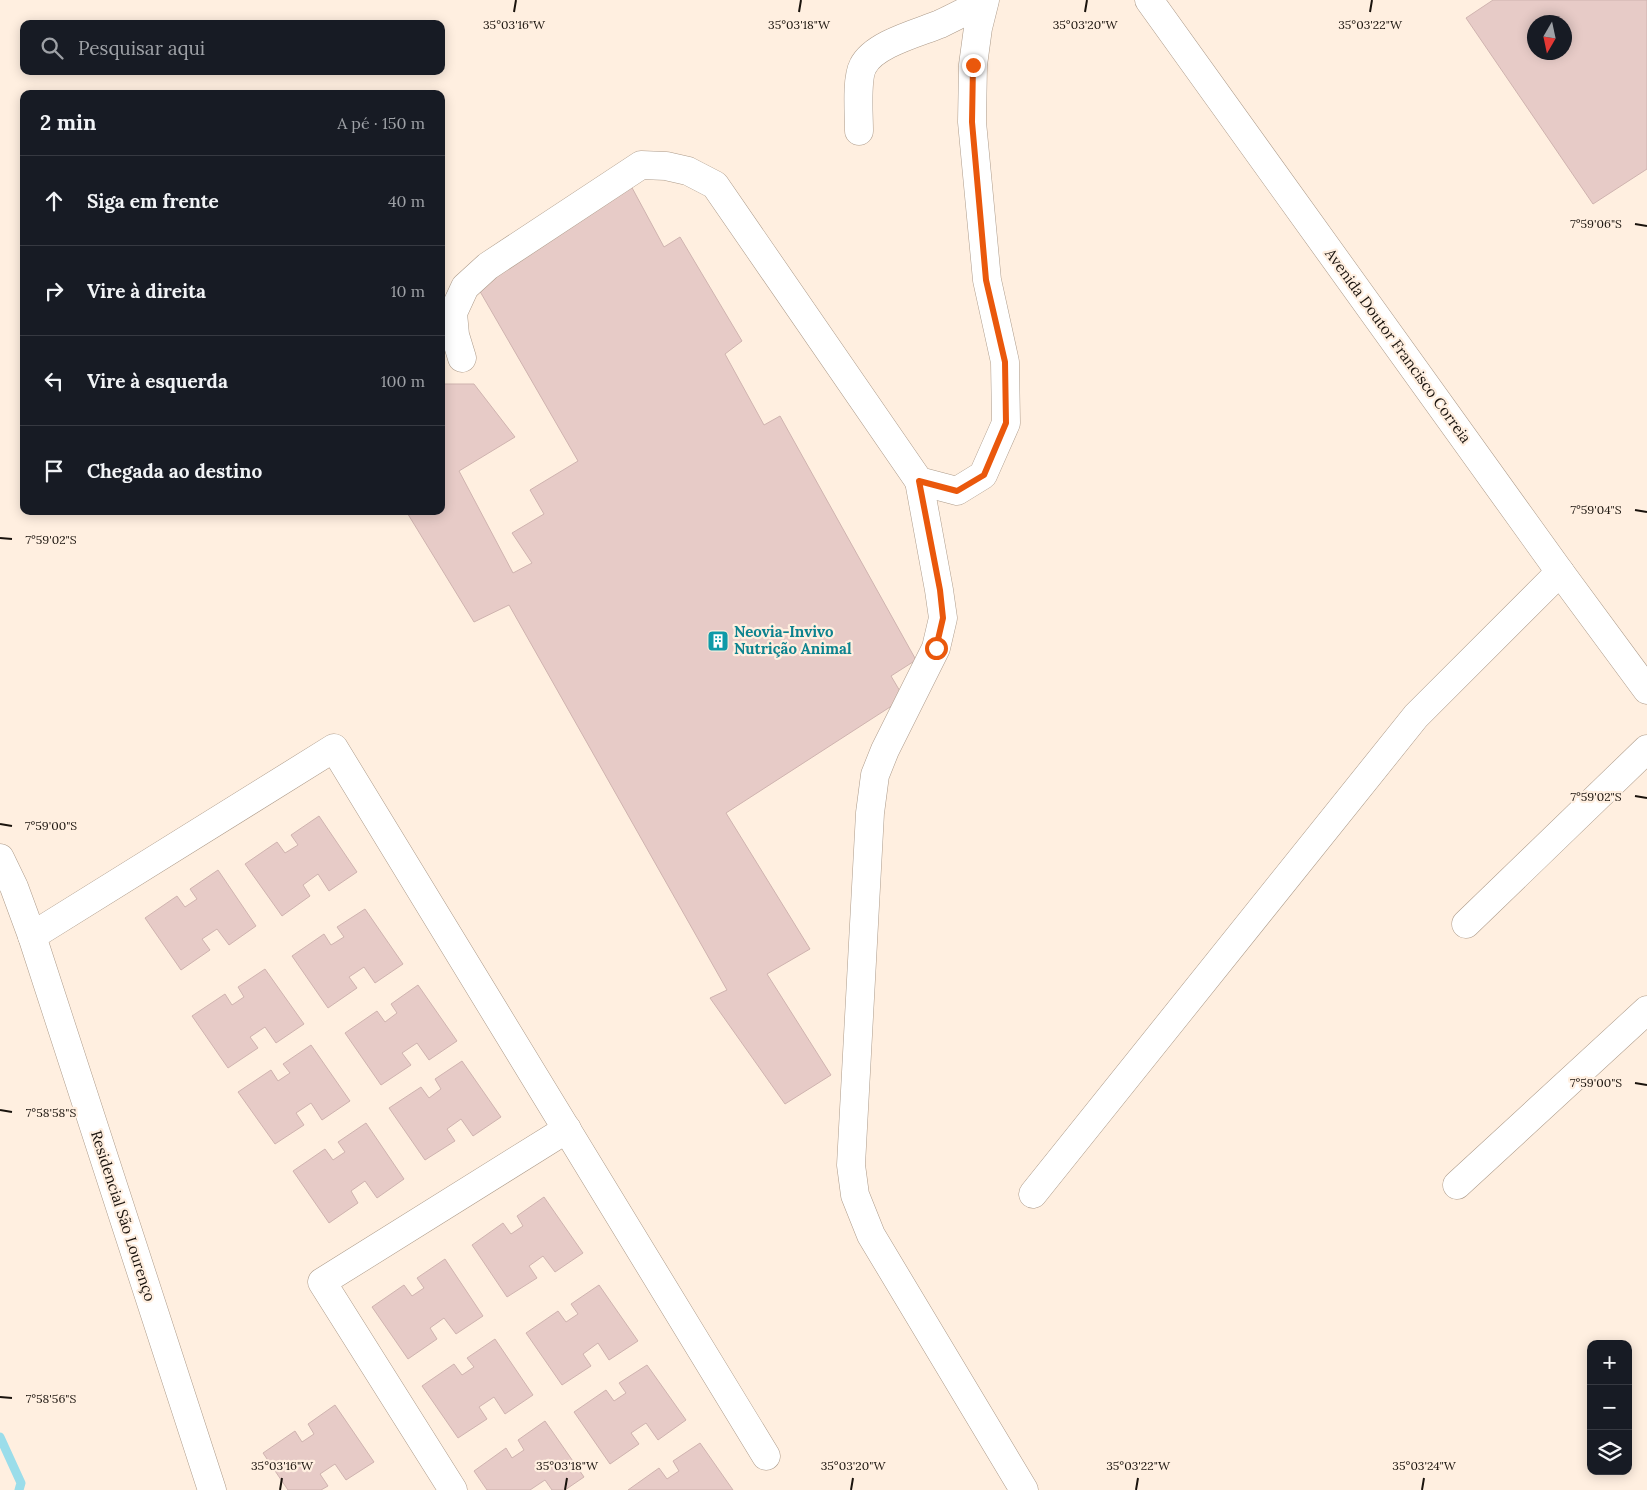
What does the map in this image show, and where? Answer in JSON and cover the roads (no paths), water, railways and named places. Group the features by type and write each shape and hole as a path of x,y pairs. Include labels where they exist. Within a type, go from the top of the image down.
{"main road":[{"name":"Avenida Doutor Francisco Correia","path":"1149,0 1647,690"},
{"path":"859,131 859,84 862,67 868,58 879,50 940,24 985,1"},
{"path":"919,481 957,491 984,475 1006,423 1005,362 986,280 972,122 973,65 978,28 985,1"},
{"path":"462,358 455,335 453,313 464,287 488,266 641,165 666,166 688,171 715,185 919,481 940,590 943,618 936,648 885,750 875,775 869,823 851,1166 855,1196 871,1235 1024,1490"},
{"path":"1033,1194 1416,716 1560,572"},
{"path":"32,936 334,748 766,1456"},
{"path":"1466,924 1647,749"},
{"name":"Residencial São Lourenço","path":"0,858 14,887 32,936 212,1490"},
{"path":"1457,1185 1647,1010"},
{"path":"453,1490 322,1282 567,1129"}],"waterway":[{"path":"0,1437 21,1483 19,1490"}],"place":[{"name":"Neovia-Invivo Nutrição Animal","path":"718,641"}]}
